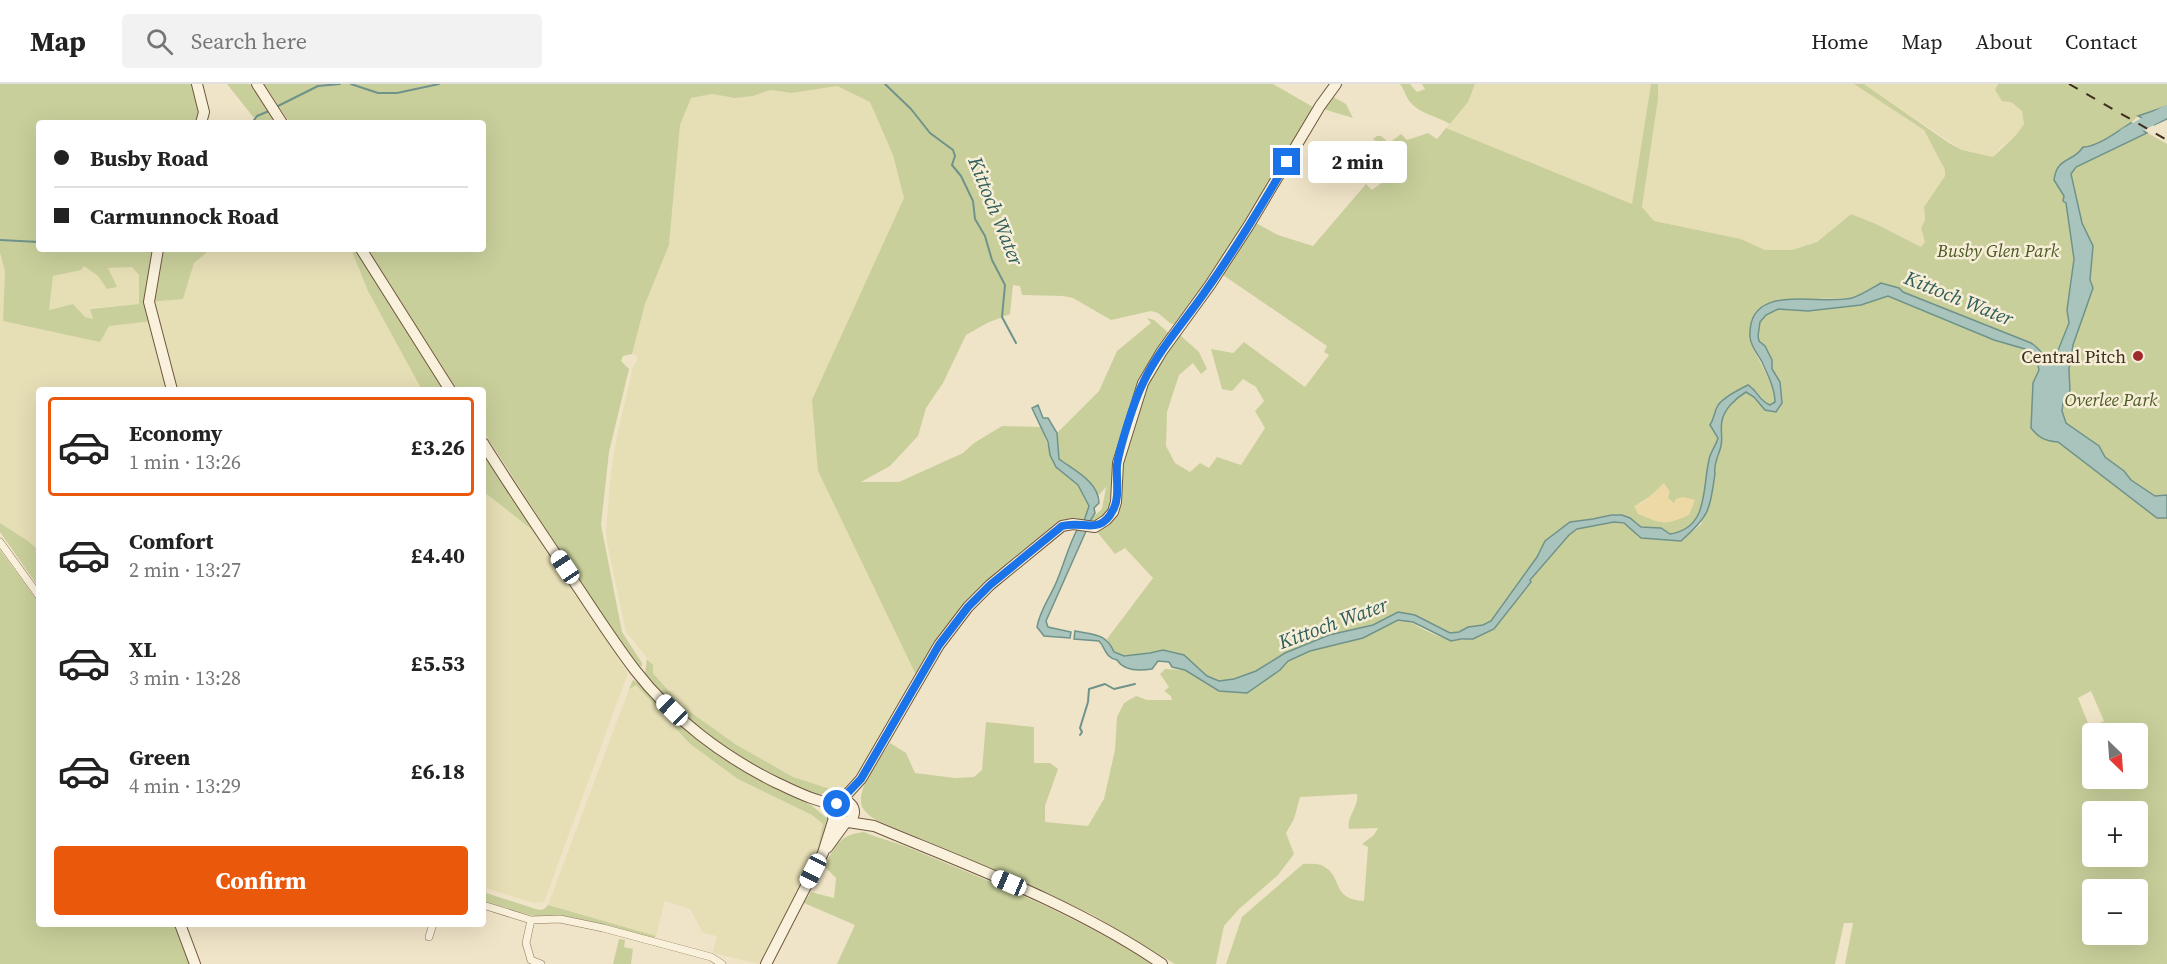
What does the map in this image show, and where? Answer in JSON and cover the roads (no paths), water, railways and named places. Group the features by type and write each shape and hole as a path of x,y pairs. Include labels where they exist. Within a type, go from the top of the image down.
{"main road":[{"path":"197,84 204,112 202,120"},
{"path":"257,84 280,120"},
{"path":"766,964 823,853 834,817 833,810 861,779 939,645 968,607 990,585 1062,526 1101,524 1115,508 1118,464 1143,383 1162,351 1210,285 1251,222 1320,106 1336,84"},
{"path":"158,252 150,302 171,387"},
{"path":"363,252 448,387"},
{"path":"486,448 612,638 637,672 682,720 727,754 768,778 818,802 841,823 874,826 1028,890 1104,928 1162,964"},
{"path":"823,853 852,818 861,779"},
{"path":"818,802 847,803 874,826"},
{"path":"181,927 195,964"}],"street":[{"path":"0,542 36,592"},
{"path":"486,906 531,920 560,918 603,928 711,957 722,964"},
{"path":"531,920 526,943 530,962 541,964"},
{"path":"429,937 432,927"}],"water":[{"path":"2167,106 2167,119 2154,125 2138,116"},
{"path":"2131,123 2147,133 2076,167 2071,174 2082,223 2093,246 2090,280 2093,288 2073,345 2069,369 2070,391 2063,403 2062,411 2066,423 2099,446 2105,457 2124,471 2131,480 2155,496 2167,495 2167,518 2157,518 2058,442 2043,438 2031,428 2033,383 2039,370 2037,361 2025,349 1994,340 1888,296 1861,305 1808,311 1778,309 1766,315 1760,322 1758,336 1772,360 1772,369 1780,382 1782,403 1776,412 1765,410 1754,397 1746,392 1728,408 1722,421 1722,443 1715,463 1709,505 1698,525 1681,541 1641,538 1624,523 1614,522 1577,529 1569,535 1530,580 1531,582 1494,629 1473,639 1451,641 1413,622 1398,620 1363,638 1310,651 1288,661 1280,670 1247,693 1219,691 1185,670 1172,667 1169,662 1158,661 1152,669 1128,668 1107,655 1099,641 1074,639 1075,631 1099,636 1107,641 1114,652 1124,656 1163,650 1184,655 1207,676 1219,681 1234,679 1256,671 1285,653 1329,635 1373,625 1398,612 1415,615 1450,633 1483,625 1491,621 1537,557 1545,541 1570,522 1622,515 1641,527 1661,528 1670,534 1683,530 1692,524 1702,506 1710,457 1718,438 1710,425 1719,404 1748,385 1766,403 1770,405 1775,402 1771,382 1750,337 1752,320 1760,308 1772,302 1852,298 1881,283 1899,288 1903,292 2031,343 2053,363 2069,323 2067,310 2074,259 2066,203 2054,180 2056,172 2062,163 2075,156 2083,147 2101,142"},
{"path":"1038,405 1043,418 1048,418 1057,433 1059,459 1085,477 1095,489 1099,503 1094,508 1095,513 1089,523 1084,521 1089,506 1078,485 1056,467 1050,455 1048,442 1032,408"},
{"path":"1078,528 1087,529 1046,621 1048,627 1071,632 1070,638 1044,636 1037,627 1039,620"}],"waterway":[{"name":"Kittoch Water","path":"276,107 318,86 340,84"},
{"name":"Kittoch Water","path":"351,84 378,93 397,93 439,84"},
{"name":"Kittoch Water","path":"885,84 911,109 930,133 953,150 955,156 952,165 961,176 973,201 975,219 985,236 992,260 1005,285 1002,317 1016,343"},
{"name":"Kittoch Water","path":"254,120 257,116 269,111"},
{"path":"2125,134 2167,111"},
{"name":"Kittoch Water","path":"0,240 36,242"},
{"path":"1080,735 1089,689 1105,684 1114,689 1135,684"}],"railway":[{"path":"2069,84 2167,140"}],"place":[{"name":"Central Pitch","path":"2138,356"}],"park label":[{"name":"Busby Glen Park","path":"1998,250"},
{"name":"Overlee Park","path":"2111,399"}]}
